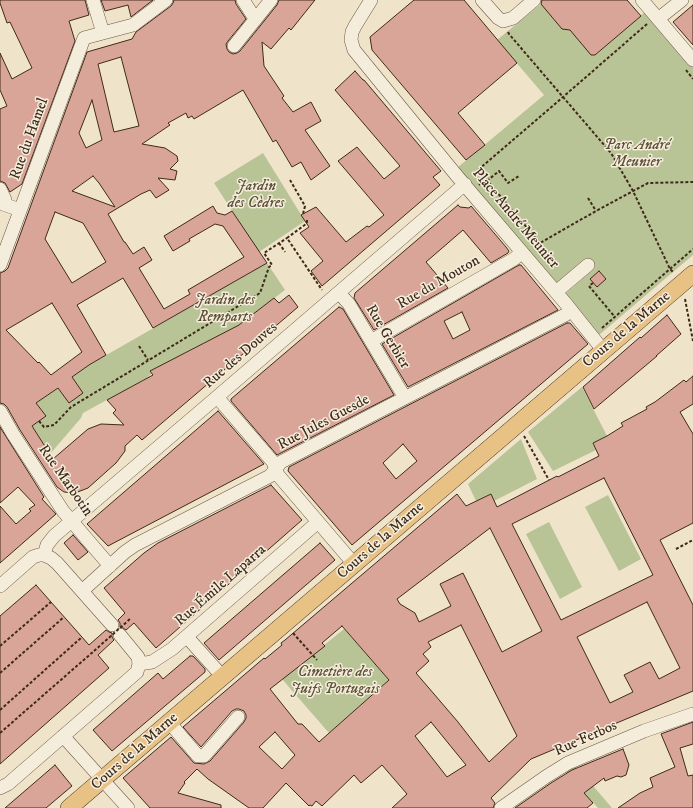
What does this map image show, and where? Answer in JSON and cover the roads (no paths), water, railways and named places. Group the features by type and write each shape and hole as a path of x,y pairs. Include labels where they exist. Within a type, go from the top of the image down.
{"main road":[{"name":"Cours de la Marne","path":"69,808 603,350 688,279"}],"street":[{"path":"93,0 102,33 133,25 166,0"},
{"path":"243,0 256,18"},
{"path":"234,46 271,0"},
{"name":"Place André Meunier","path":"371,0 352,32 351,40 354,50 603,350"},
{"path":"482,0 498,18 503,21 513,18 534,0"},
{"path":"642,0 653,21 693,60"},
{"path":"653,21 682,0"},
{"name":"Rue du Hamel","path":"0,265 84,38 102,33"},
{"name":"Rue des Douves","path":"44,555 47,545 54,536 217,398 465,184"},
{"path":"0,189 4,200 1,205 20,210"},
{"name":"Rue du Mouton","path":"371,341 514,259 522,252"},
{"path":"556,292 588,265"},
{"name":"Rue Gerbier","path":"339,293 349,304 405,398"},
{"name":"Rue Jules Guesde","path":"82,591 125,552 135,545 270,476 281,462 565,315 571,310"},
{"path":"217,398 273,462 278,475 354,564"},
{"name":"Rue Marbotin","path":"0,411 13,434 63,511 110,566"},
{"name":"Rue Émile Laparra","path":"139,664 152,662 166,653 318,522"},
{"path":"0,586 33,557 44,555 51,558 82,591 136,654 139,664 137,672 8,784 0,788"},
{"path":"187,636 222,676"},
{"name":"Rue Ferbos","path":"501,808 546,776 568,763 631,736 693,714"},
{"path":"169,722 198,756 204,756 238,717"},
{"path":"63,736 128,808"}],"park label":[{"name":"Parc André Meunier","path":"637,154"},
{"name":"Jardin des Cèdres","path":"256,196"},
{"name":"Jardin des Remparts","path":"225,310"},
{"name":"Cimetière des Juifs Portugais","path":"335,682"}]}
